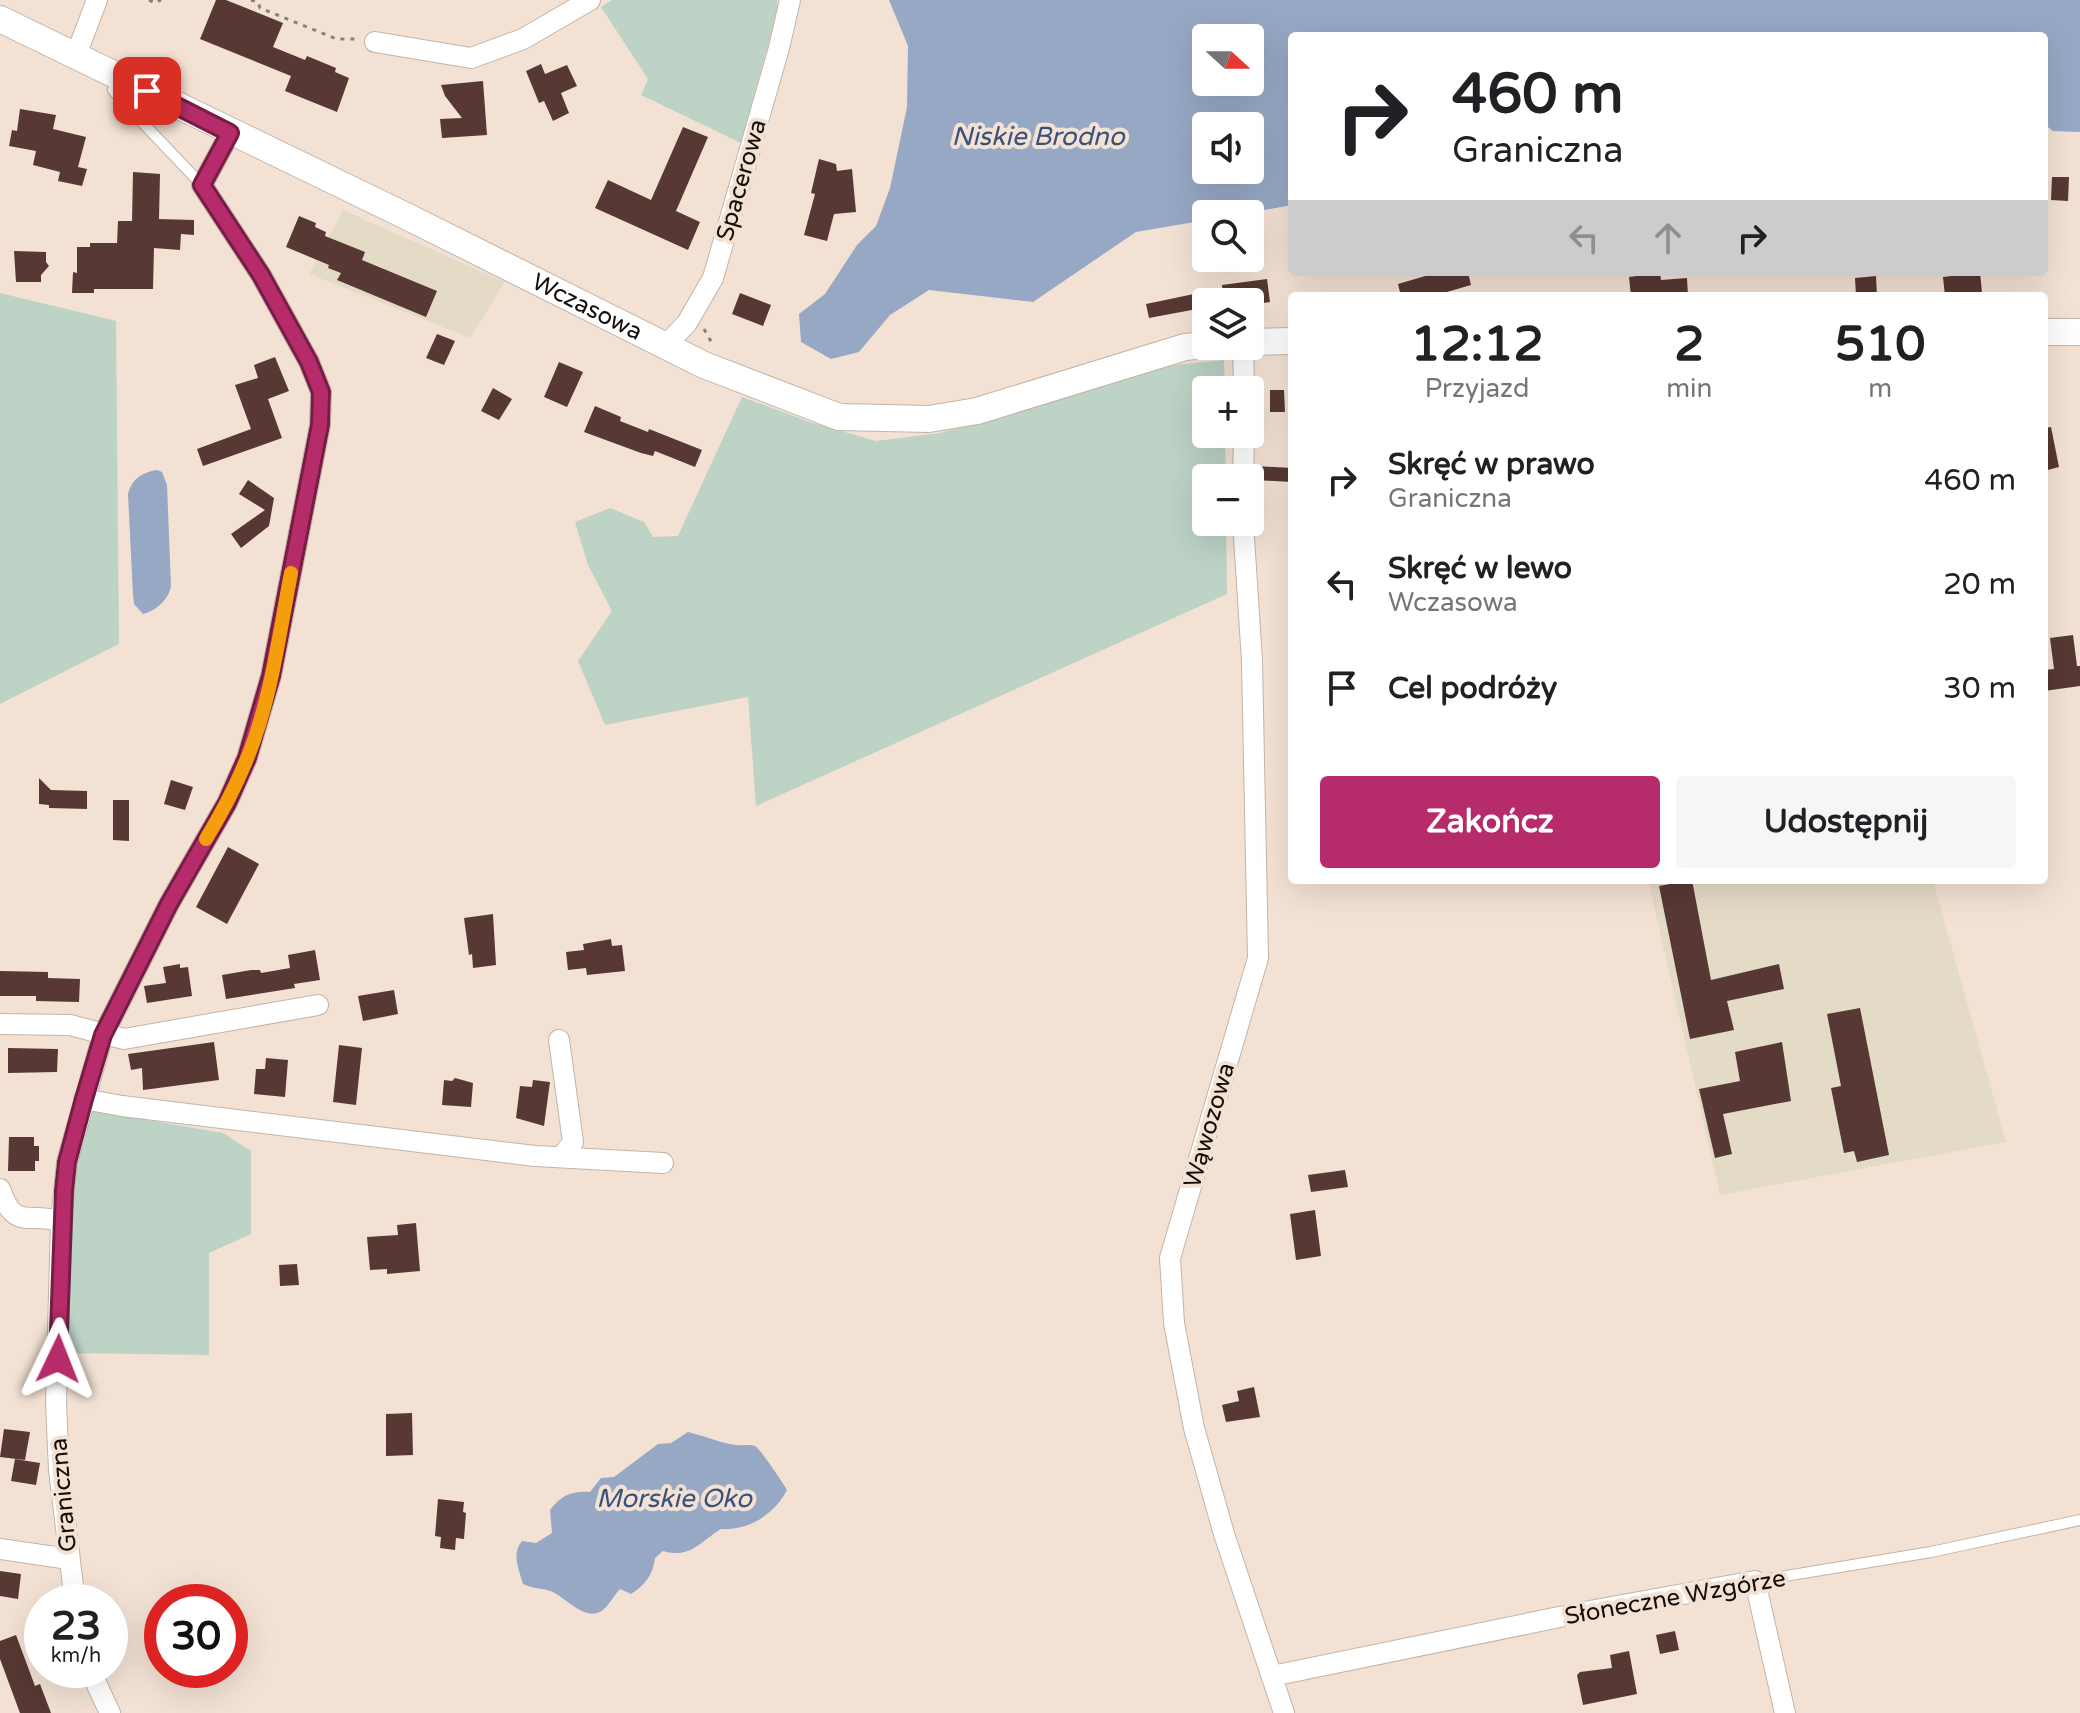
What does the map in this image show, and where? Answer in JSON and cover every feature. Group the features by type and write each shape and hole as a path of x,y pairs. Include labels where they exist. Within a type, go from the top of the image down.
{"street":[{"path":"76,55 97,0"},
{"path":"375,42 471,58 523,39 590,0"},
{"name":"Spacerowa","path":"665,346 691,316 713,278 790,0"},
{"name":"Wczasowa","path":"0,19 704,365 839,417 929,419 977,411 1192,346"},
{"path":"202,185 230,133"},
{"name":"Graniczna","path":"72,1584 59,1470 56,1403 61,1221 67,1162 103,1035 169,904 227,803 247,758 271,676 320,425 321,392 309,362 261,275 202,185"},
{"path":"2048,332 2080,332"},
{"path":"1264,342 1288,341"},
{"name":"Wąwozowa","path":"1244,536 1253,676 1258,958 1170,1258 1174,1323 1194,1428 1224,1534 1284,1713"},
{"path":"0,1024 70,1025 124,1039 318,1005"},
{"path":"559,1040 573,1142 561,1157"},
{"path":"84,1099 561,1157 663,1163"},
{"path":"0,1189 12,1214 61,1221"},
{"path":"0,1549 69,1559"},
{"path":"1755,1581 1785,1713"},
{"name":"Słoneczne Wzgórze","path":"1272,1676 1584,1612 1755,1581"},
{"path":"98,1688 110,1713"}],"lane":[{"path":"119,77 113,90 202,185"},
{"name":"Słoneczne Wzgórze","path":"1755,1581 1931,1552 2080,1520"}],"path":[{"path":"149,0 155,3 161,0"},
{"path":"251,0 258,2 260,8 337,39 375,42"},
{"path":"691,316 717,351"}],"shaded area":[{"path":"343,210 505,282 470,338 309,274"},
{"path":"1649,884 1934,884 2006,1142 1720,1195"}],"green space":[{"path":"612,0 777,0 778,9 741,143 641,95 648,79 601,7"},
{"path":"0,293 116,321 119,644 0,704"},
{"path":"1224,360 1225,376 1192,376 1192,448 1225,448 1226,464 1192,464 1192,536 1226,536 1227,594 756,806 748,697 605,725 578,661 612,611 588,565 575,522 610,508 644,522 653,537 678,536 742,397 810,422 876,441 940,433 1165,366"},
{"path":"84,1109 223,1133 251,1151 251,1234 209,1253 209,1355 65,1353 65,1217"}],"water":[{"name":"Niskie Brodno","path":"889,0 2080,0 2080,132 2053,131 2048,127 2048,32 1288,32 1288,206 1264,210 1264,200 1192,200 1192,222 1136,232 1033,302 929,290 890,315 859,352 831,359 801,342 799,314 825,294 857,245 876,226 890,188 907,107 908,46"},
{"path":"157,470 162,472 167,485 171,586 161,604 143,614 134,604 133,596 128,494 138,478"},
{"name":"Morskie Oko","path":"688,1432 730,1444 755,1446 787,1490 782,1499 751,1524 721,1529 688,1551 663,1551 655,1558 648,1579 640,1587 631,1594 620,1589 598,1613 585,1612 553,1592 523,1584 517,1562 519,1546 522,1541 536,1543 552,1533 550,1510 559,1501 572,1493 590,1492 601,1478 614,1477 658,1444 671,1443"}],"building":[{"path":"216,0 226,0 283,23 273,47 305,60 307,56 336,68 335,72 349,78 337,112 285,91 291,76 200,39"},
{"path":"541,64 545,74 567,65 577,86 561,93 569,113 553,121 544,101 539,103 526,71"},
{"path":"483,81 487,135 442,138 440,119 462,118 445,96 441,85"},
{"path":"20,109 56,115 53,129 86,137 78,167 87,169 82,186 58,181 60,172 33,165 36,151 9,146 12,130 17,131"},
{"path":"683,127 708,137 676,211 700,222 688,250 595,208 608,180 651,200"},
{"path":"819,159 836,164 837,171 852,169 856,212 834,214 827,241 804,235 815,194 811,193"},
{"path":"133,172 160,174 159,219 194,220 194,235 181,234 180,250 154,248 153,289 94,289 94,293 72,293 73,272 77,273 77,247 90,247 90,243 117,243 118,221 132,221"},
{"path":"2052,177 2069,177 2068,201 2051,200"},
{"path":"299,216 316,223 315,227 326,232 325,236 365,252 362,260 437,291 426,317 337,280 341,273 328,268 329,265 286,247"},
{"path":"14,251 46,252 49,266 41,275 41,282 16,282"},
{"path":"1425,276 1469,276 1471,285 1447,292 1400,292 1398,284"},
{"path":"1660,276 1661,280 1687,278 1688,292 1631,292 1629,277"},
{"path":"1876,276 1877,292 1856,292 1855,278"},
{"path":"1980,276 1982,292 1945,292 1943,277"},
{"path":"1267,279 1270,302 1264,303 1264,288 1222,288 1222,285"},
{"path":"740,293 771,305 763,326 732,314"},
{"path":"1192,294 1192,310 1149,318 1146,304"},
{"path":"437,334 455,341 444,365 426,358"},
{"path":"275,357 289,391 268,399 282,438 203,466 197,449 251,429 235,385 258,378 254,365"},
{"path":"559,362 583,372 567,407 544,397"},
{"path":"493,388 512,399 499,420 481,411"},
{"path":"1270,390 1284,390 1285,412 1270,412"},
{"path":"595,406 621,417 620,421 702,450 695,467 655,451 653,456 641,453 584,432"},
{"path":"2048,427 2051,427 2059,467 2048,470"},
{"path":"1264,466 1288,468 1288,482 1264,480"},
{"path":"248,480 274,498 269,526 241,548 231,534 265,510 239,494"},
{"path":"2073,635 2077,666 2080,666 2080,686 2048,690 2048,670 2054,669 2050,638"},
{"path":"39,778 51,790 87,791 87,809 49,808 49,805 39,804"},
{"path":"171,780 193,787 185,810 164,804"},
{"path":"113,800 129,800 129,841 113,840"},
{"path":"228,847 259,864 227,924 196,907"},
{"path":"1693,884 1711,980 1779,964 1784,989 1727,1001 1734,1030 1690,1039 1659,886"},
{"path":"493,914 496,965 473,968 464,918"},
{"path":"611,939 612,946 622,945 625,971 587,975 586,968 568,970 566,952 584,950 583,944"},
{"path":"315,950 320,980 294,984 295,988 226,999 222,975 290,968 288,955"},
{"path":"180,964 180,968 188,967 192,996 147,1003 144,986 166,983 163,967"},
{"path":"0,971 48,972 48,978 80,979 79,1002 36,1001 36,996 0,996"},
{"path":"394,990 398,1014 363,1021 358,996"},
{"path":"1860,1008 1889,1155 1857,1162 1854,1151 1844,1153 1831,1088 1841,1086 1827,1014"},
{"path":"214,1042 219,1080 143,1090 142,1068 131,1070 128,1054"},
{"path":"1782,1042 1791,1101 1723,1114 1732,1154 1715,1158 1699,1089 1740,1081 1735,1052"},
{"path":"339,1045 362,1048 356,1105 333,1102"},
{"path":"8,1048 58,1049 57,1072 8,1073"},
{"path":"266,1058 288,1060 285,1097 254,1094 256,1069 265,1069"},
{"path":"455,1078 473,1083 471,1107 442,1105 444,1080 452,1081"},
{"path":"533,1080 550,1082 544,1126 516,1118 520,1086 532,1087"},
{"path":"9,1137 34,1137 34,1146 39,1146 35,1171 8,1171"},
{"path":"1345,1170 1348,1187 1311,1192 1308,1175"},
{"path":"1315,1210 1321,1256 1296,1260 1290,1214"},
{"path":"416,1223 420,1271 387,1274 387,1269 370,1270 367,1237 398,1235 397,1225"},
{"path":"297,1264 299,1285 280,1286 279,1265"},
{"path":"1254,1387 1260,1417 1226,1422 1222,1405 1239,1401 1237,1391"},
{"path":"412,1413 413,1455 386,1456 386,1414"},
{"path":"4,1429 30,1432 25,1460 0,1457"},
{"path":"15,1459 40,1463 36,1485 11,1481"},
{"path":"438,1499 464,1502 464,1539 456,1538 455,1550 440,1548 441,1537 435,1536"},
{"path":"0,1571 21,1574 18,1599 0,1596"},
{"path":"1675,1631 1679,1650 1660,1654 1656,1635"},
{"path":"16,1635 24,1656 24,1688 42,1688 51,1713 20,1713 0,1659 0,1641"},
{"path":"1629,1651 1637,1694 1583,1705 1577,1675 1612,1668 1610,1655"}],"slow traffic":[{"path":"206,839 227,803 247,758 271,676 291,573"}],"route":[{"path":"58,1359 61,1221 67,1162 84,1099 103,1035 169,904 227,803 247,758 271,676 320,425 321,392 309,362 261,275 202,185 230,133 147,91"}]}
